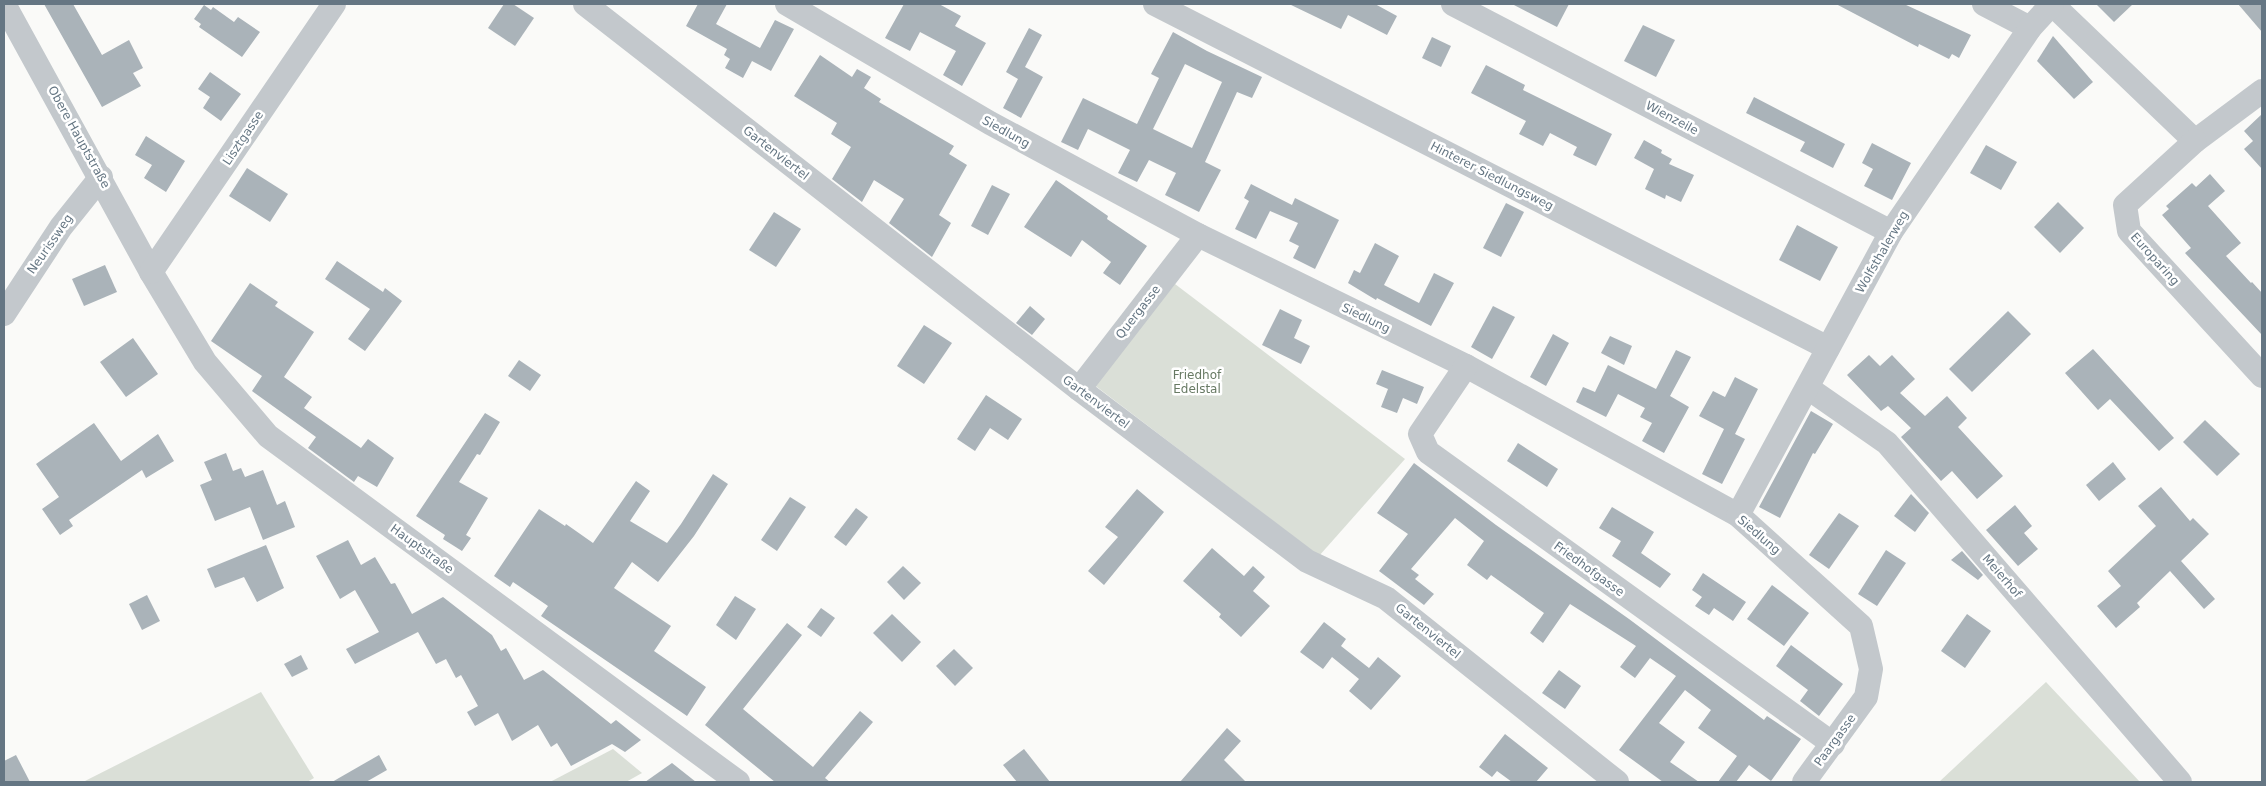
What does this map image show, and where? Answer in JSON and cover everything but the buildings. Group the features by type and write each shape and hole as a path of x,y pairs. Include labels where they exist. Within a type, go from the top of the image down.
{"street":[{"name":"Obere Hauptstraße","path":"4,4 152,272"},
{"name":"Lisztgasse","path":"152,272 334,4"},
{"name":"Gartenviertel","path":"585,4 1079,389 1307,561 1386,598 1617,782"},
{"name":"Siedlung","path":"787,4 990,123 1198,235 1466,366 1738,515 1861,626 1871,669 1866,697"},
{"name":"Hinterer Siedlungsweg","path":"1156,4 1828,348"},
{"name":"Wienzeile","path":"1453,4 1891,232"},
{"name":"Wolfsthalerweg","path":"1738,515 1891,232 2030,28 2052,4"},
{"path":"2052,4 2195,141"},
{"path":"1998,7 2030,28"},
{"name":"Europaring","path":"2262,91 2195,141 2125,205 2128,231 2262,376"},
{"name":"Neurissweg","path":"4,314 60,227 101,177"},
{"name":"Quergasse","path":"1079,389 1198,235"},
{"name":"Hauptstraße","path":"152,272 206,362 268,436 738,782"},
{"name":"Friedhofgasse","path":"1466,366 1420,434 1428,452 1833,744"},
{"name":"Meierhof","path":"1808,388 1887,443 2180,782"},
{"name":"Paargasse","path":"1804,782 1866,697"}],"green space":[{"name":"Friedhof Edelstal","path":"1175,284 1405,459 1319,556 1093,384"},
{"path":"2046,682 2140,782 1939,782"},
{"path":"261,692 314,778 307,782 83,782"},
{"path":"613,749 642,773 626,782 550,782"}]}
